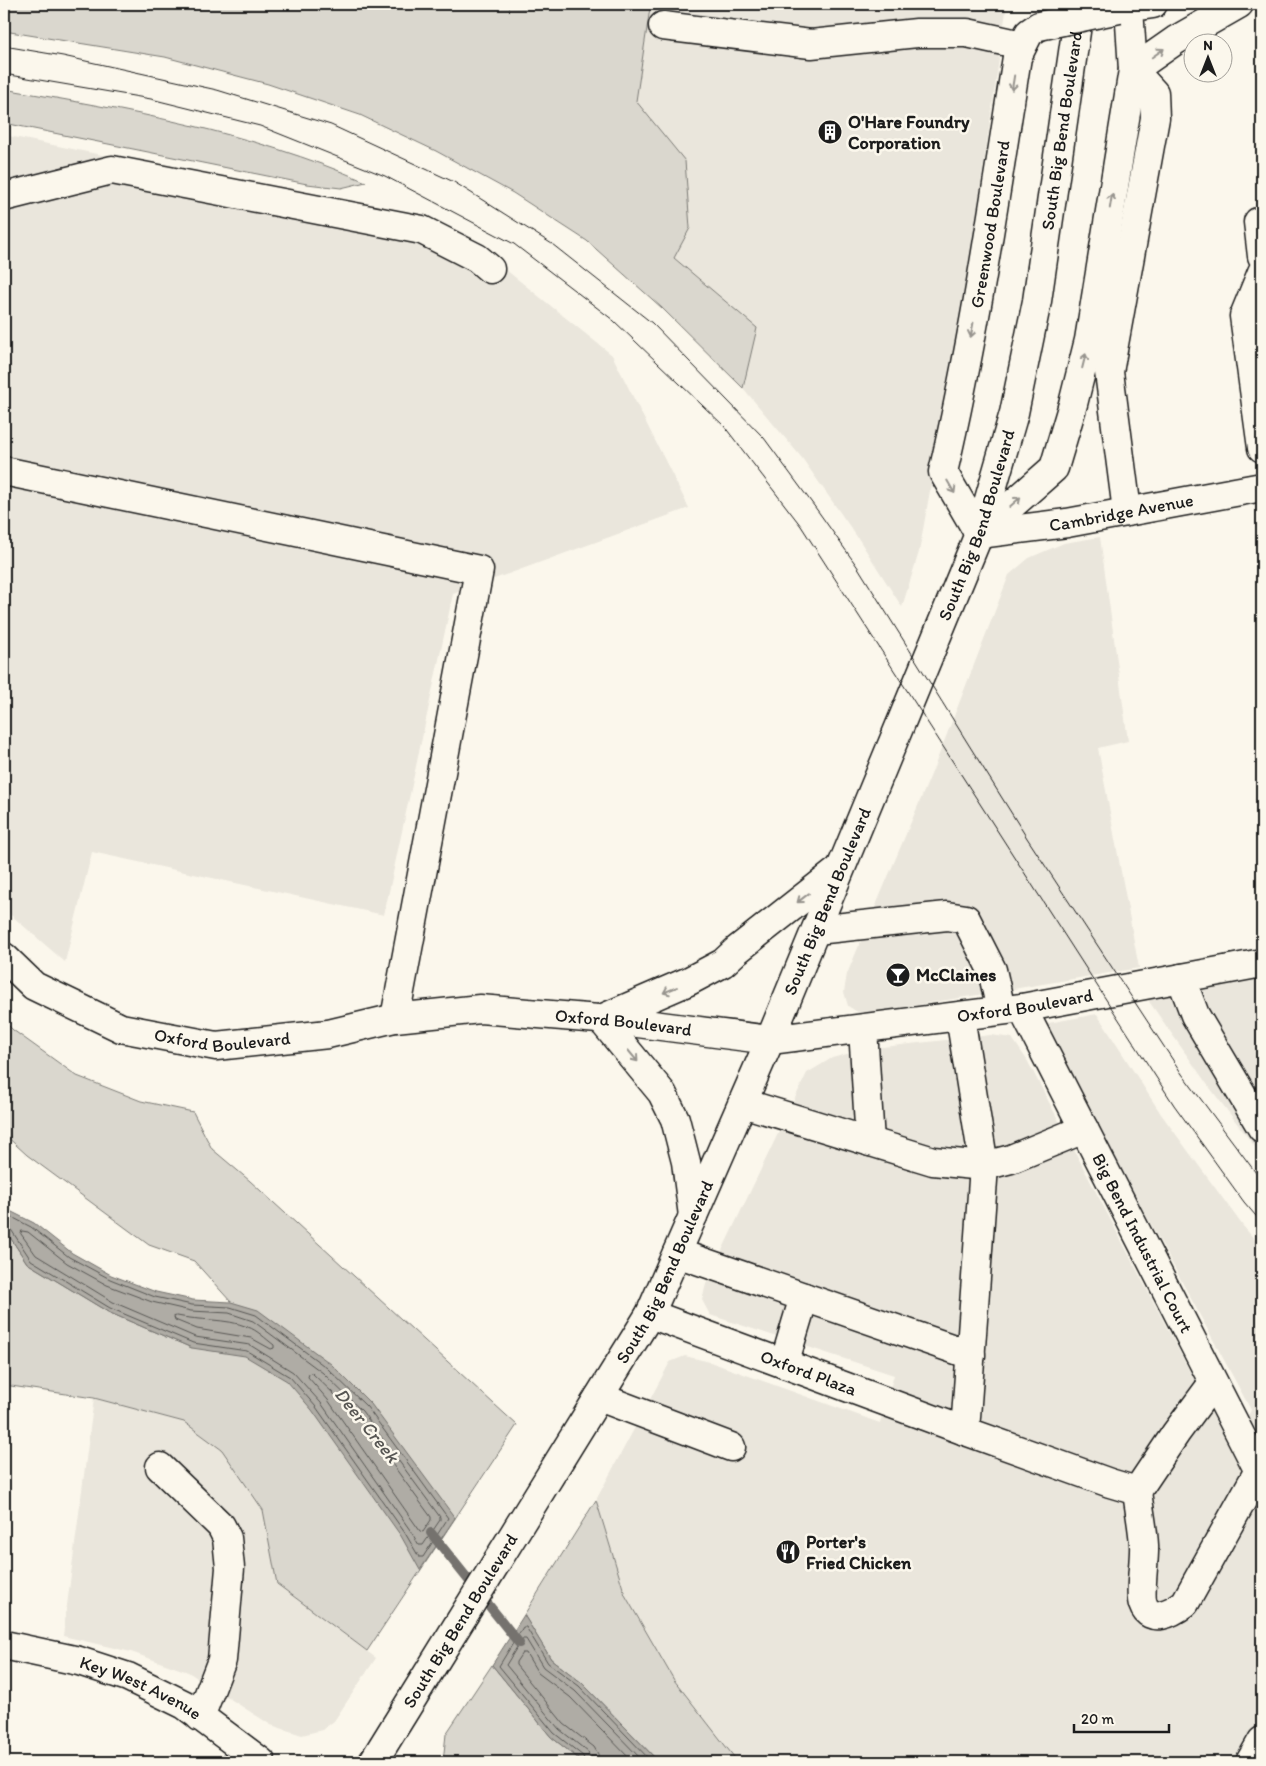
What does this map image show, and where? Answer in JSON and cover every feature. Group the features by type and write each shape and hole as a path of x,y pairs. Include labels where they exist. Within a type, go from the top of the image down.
{"street":[{"name":"South Big Bend Boulevard","path":"373,1762 650,1314 770,1040 979,534 1014,412 1037,301 1080,4"},
{"path":"1134,70 1176,40 1239,4"},
{"path":"663,26 811,44 917,34 1031,35 1134,7 1134,70 1089,340 1073,404 1054,468 979,534"},
{"name":"Greenwood Boulevard","path":"979,534 942,472 954,426 984,262 1017,57 1031,35"},
{"path":"1127,511 1109,372 1155,118 1154,93 1134,70"},
{"path":"4,197 112,170 422,230 477,258 490,269"},
{"path":"1258,222 1262,256"},
{"path":"1262,272 1244,316 1262,448"},
{"path":"4,471 479,570 395,1018"},
{"name":"Cambridge Avenue","path":"979,534 1067,523 1262,487"},
{"path":"693,1216 686,1162 675,1119 662,1093 649,1075 601,1019 689,981 723,963 841,868"},
{"name":"Big Bend Industrial Court","path":"816,930 947,916 966,919 1012,1009 1084,1129 1260,1474"},
{"name":"Oxford Boulevard","path":"4,957 34,986 121,1028 216,1046 328,1034 395,1018 480,1009 601,1019 770,1040 1012,1009 1262,963"},
{"path":"1181,978 1195,1015 1262,1128"},
{"path":"960,1016 984,1166 965,1431"},
{"path":"863,1028 870,1142"},
{"path":"743,1103 933,1161 984,1166 1019,1156 1084,1129"},
{"path":"677,1253 971,1354"},
{"path":"784,1364 804,1297"},
{"name":"Oxford Plaza","path":"650,1314 965,1431 1137,1491"},
{"path":"1213,1383 1137,1491 1144,1546 1142,1603 1148,1612 1158,1616 1174,1612 1185,1603 1260,1474"},
{"path":"599,1398 731,1447"},
{"path":"160,1468 221,1526 228,1538 230,1568 222,1660 200,1717"},
{"name":"Key West Avenue","path":"4,1645 79,1661 128,1677 185,1706 261,1762"},
{"path":"1250,1762 1262,1741"}],"shaded area":[{"path":"4,4 407,4 536,8 650,8 636,101 685,161 690,228 674,258 757,328 743,388 662,308 587,241 513,193 436,151 360,115 268,84 165,57 4,31"},
{"path":"697,4 1007,4 971,254 940,435 919,552 902,607 860,541 802,458 743,388 756,328 673,258 690,227 636,101 650,8"},
{"path":"4,89 142,114 233,136 278,149 366,182 341,188 307,184 4,123"},
{"path":"4,135 415,219 496,262 612,355 689,508 453,594 384,915 92,852 65,962 4,909"},
{"path":"1100,537 1128,741 1098,748 1139,968 875,1012 859,1013 848,1006 844,992 847,974 933,770 1009,575 1029,558 1064,543"},
{"path":"1262,979 1262,1156 1207,1084 1148,1000"},
{"path":"1097,1014 1161,1114 1243,1226 1262,1248 1262,1762 738,1762 674,1680 625,1595 596,1500 670,1362 685,1356 710,1362 880,1423 894,1375 710,1315 702,1300 706,1284 807,1073 832,1058 865,1049 991,1035 1012,1038 1027,1060 1187,1366 1232,1445 1251,1410 1043,1024"},
{"path":"4,1021 13,1030 77,1076 141,1101 193,1112 212,1149 250,1181 517,1425 367,1651 277,1584 263,1510 222,1450 184,1422 94,1398 4,1385 4,1228 27,1263 108,1312 192,1348 231,1302 194,1261 149,1245 27,1155 4,1134"},
{"path":"94,1398 184,1422 222,1450 263,1510 277,1584 376,1658 334,1721 322,1730 302,1735 271,1725 188,1672 131,1652 63,1636"},
{"path":"596,1500 625,1595 674,1680 738,1762 659,1762 582,1683 551,1659 524,1615"},
{"path":"492,1665 551,1737 583,1762 443,1762 446,1734"}],"water":[{"path":"4,1208 34,1223 72,1253 111,1275 156,1292 193,1300 231,1302 258,1310 331,1364 371,1404 455,1518 420,1570 401,1536 312,1410 287,1381 245,1356 192,1348 108,1312 27,1263 4,1228"},
{"path":"524,1615 551,1659 582,1683 659,1762 583,1762 551,1737 492,1665"}],"waterway":[{"name":"Deer Creek","path":"431,1533 519,1643"}],"tram line":[{"path":"4,46 63,56 217,90 331,125 454,182 552,244 652,323 764,438 820,514 859,569 1027,838 1182,1074 1262,1181"},
{"path":"4,74 151,99 260,126 385,176 514,244 613,320 724,426 801,526 1174,1105 1244,1202 1262,1223"}],"place":[{"name":"O'Hare Foundry Corporation","path":"830,132"},
{"name":"McClaines","path":"898,975"},
{"name":"Porter's Fried Chicken","path":"788,1552"}]}
